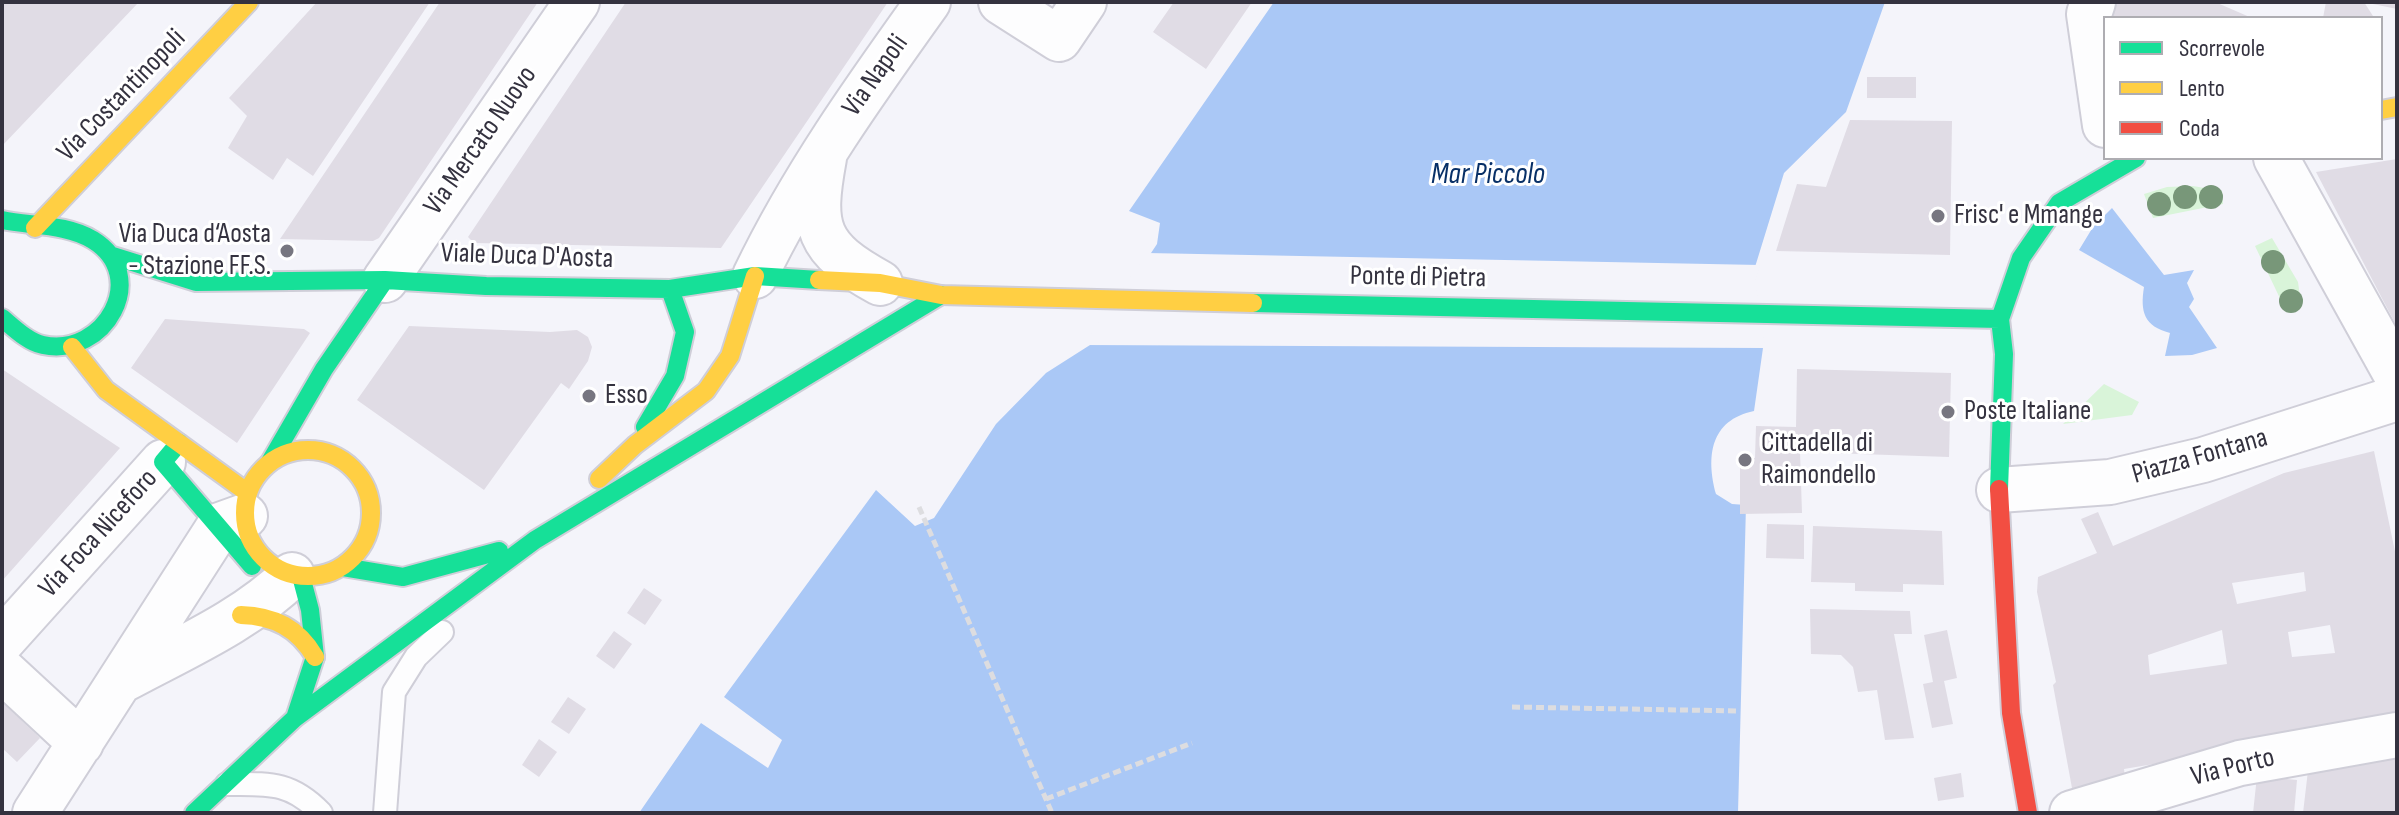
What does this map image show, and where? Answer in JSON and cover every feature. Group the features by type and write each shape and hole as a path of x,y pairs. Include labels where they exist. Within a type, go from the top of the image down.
{"main road":[{"name":"Via Costantinopoli","path":"35,228 249,2"},
{"path":"2028,813 2011,713 1999,490 2004,354 2000,319 2021,258 2059,203 2119,163"},
{"name":"Viale Duca D'Aosta","path":"2,220 35,228 70,230 94,239 113,256 158,273 196,282 385,280 486,286 670,289 755,276 880,283 941,295"},
{"path":"2,318 42,344 72,347 99,335 116,309 122,280 113,256"},
{"path":"365,588 535,540 635,445 706,391 730,356 755,276"},
{"path":"270,462 304,400 385,280"},
{"path":"635,445 675,376 685,332 670,289"},
{"path":"194,813 221,784 295,718 535,540 941,295"},
{"name":"Ponte di Pietra","path":"941,295 2000,319"},
{"path":"72,347 106,390 237,511 290,593"},
{"path":"237,511 256,475 288,452 318,450 346,462 361,476 370,495 372,515 368,535 357,553 343,567 290,593 257,615 288,625 309,644 315,657"},
{"path":"171,453 237,511 259,553 277,569 290,593 315,657 295,718"},
{"path":"343,567 403,577"}],"street":[{"name":"Via Mercato Nuovo","path":"385,280 577,2"},
{"name":"Via Napoli","path":"755,276 784,215 928,2"},
{"path":"1001,2 1059,39 1084,2"},
{"path":"2093,2 2089,14 2103,111"},
{"path":"825,152 816,200 823,241 845,264 880,283"},
{"path":"2277,160 2397,376"},
{"name":"Piazza Fontana","path":"1999,490 2110,482 2203,460 2397,398"},
{"name":"Via Foca Niceforo","path":"2,641 171,453"},
{"path":"35,813 237,511"},
{"path":"121,681 290,593"},
{"path":"2,670 81,743"},
{"name":"Via Porto","path":"2072,813 2240,763 2397,735"}],"lane":[{"path":"385,813 394,692 416,657 535,540"},
{"path":"221,784 278,784 307,799 321,813"}],"path":[{"path":"919,507 1052,813"},
{"path":"1512,707 1740,711"},
{"path":"1046,799 1192,743"}],"green space":[{"path":"2193,186 2222,191 2223,204 2153,218 2144,194 2167,187"},
{"path":"2272,238 2298,282 2301,304 2286,311 2255,246"},
{"path":"2104,384 2139,402 2132,415 2063,424"}],"water":[{"name":"Mar Piccolo","path":"1274,2 1885,2 1846,112 1784,173 1751,280 1763,348 1754,411 1739,416 1720,431 1712,454 1716,494 1732,504 1746,505 1738,813 639,813 701,723 768,768 782,740 724,697 876,490 915,526 934,518 996,424 1046,373 1090,345 1157,244 1160,223 1129,211"},
{"path":"2112,208 2164,275 2194,270 2187,283 2194,299 2189,307 2217,348 2192,355 2165,356 2170,333 2154,326 2146,317 2144,287 2079,250 2093,227"}],"pier":[{"path":"1147,253 1760,265 1755,280 1766,353 1763,348 1083,345"}],"building":[{"path":"2,2 139,2 2,146"},
{"path":"317,2 430,2 313,176 287,158 273,180 228,148 247,116 229,98"},
{"path":"440,2 538,2 379,238 373,241 280,239"},
{"path":"626,2 888,2 721,248 474,243 468,237"},
{"path":"1174,2 1252,2 1206,69 1153,32"},
{"path":"2109,2 2215,2 2247,16 2106,16"},
{"path":"2326,2 2364,2 2373,16 2323,16"},
{"path":"2397,2 2397,9 2368,3"},
{"path":"1867,77 1916,77 1916,98 1867,98"},
{"path":"1850,120 1952,121 1950,255 1776,251 1797,184 1826,187"},
{"path":"2397,159 2397,327 2316,172"},
{"path":"165,319 304,329 310,333 237,443 131,368"},
{"path":"409,326 550,332 577,330 588,337 592,347 588,361 569,389 561,383 484,490 357,400"},
{"path":"2,369 120,448 2,581"},
{"path":"1797,369 1951,373 1949,457 1800,452 1802,513 1740,514 1740,457 1755,458 1756,426 1796,427"},
{"path":"2374,451 2397,561 2397,723 2124,769 2126,788 2074,799 2053,685 2056,682 2037,592 2038,577 2097,553 2081,519 2098,512 2113,546 2284,473","holes":["2304,572 2306,591 2237,604 2232,583","2330,625 2335,653 2292,657 2288,632","2222,630 2227,664 2150,675 2148,655"]},
{"path":"1767,524 1804,525 1804,559 1766,558"},
{"path":"1813,526 1942,531 1944,585 1903,584 1903,592 1855,591 1855,583 1811,582"},
{"path":"644,588 662,600 645,625 627,613"},
{"path":"1810,609 1910,611 1912,634 1894,634 1914,738 1885,740 1877,690 1858,692 1853,667 1841,655 1811,654"},
{"path":"1947,630 1957,678 1944,681 1953,724 1932,728 1923,684 1933,682 1924,635"},
{"path":"614,631 632,644 614,669 596,656"},
{"path":"568,697 586,709 569,734 551,722"},
{"path":"2,702 40,738 17,762 2,748"},
{"path":"539,739 557,752 539,777 522,765"},
{"path":"2397,757 2397,813 2303,813 2309,762"},
{"path":"1961,773 1964,797 1938,801 1934,778"},
{"path":"2257,776 2297,780 2294,813 2253,813"}],"traffic: fast":[{"path":"1999,489 2004,354 2000,319 2021,258 2059,203 2133,160"},
{"path":"2,220 60,228 93,240 110,255 118,273 119,292 113,311 101,327 85,339 65,346 37,343 2,318"},
{"path":"113,256 196,282 385,280 486,286 670,289 755,276 819,280"},
{"path":"270,462 324,369 385,280"},
{"path":"645,427 675,376 685,332 670,289"},
{"path":"194,813 295,718 535,540 941,295"},
{"path":"1253,303 2000,319"},
{"path":"179,443 163,462 252,566"},
{"path":"343,567 403,577 499,551"},
{"path":"295,718 315,657 310,610 301,576"}],"traffic: slow":[{"path":"35,228 249,2"},
{"path":"2383,110 2397,107"},
{"path":"599,479 635,445 706,391 730,356 755,276"},
{"path":"819,280 880,283 941,295 1253,303"},
{"path":"72,347 106,390 248,493"},
{"path":"308,450 332,455 353,468 366,489 371,513 366,537 353,558 332,571 308,576 284,571 263,558 250,537 245,513 250,489 263,468 284,455 308,450"},
{"path":"241,615 274,621 293,631 315,657"}],"traffic: jam":[{"path":"1999,489 2011,713 2028,813"}],"place":[{"name":"Frisc' e Mmange","path":"1938,216"},
{"name":"Via Duca d‘Aosta - Stazione FF.S.","path":"287,251"},
{"name":"Esso","path":"589,396"},
{"name":"Poste Italiane","path":"1948,412"},
{"name":"Cittadella di Raimondello","path":"1745,460"}]}
